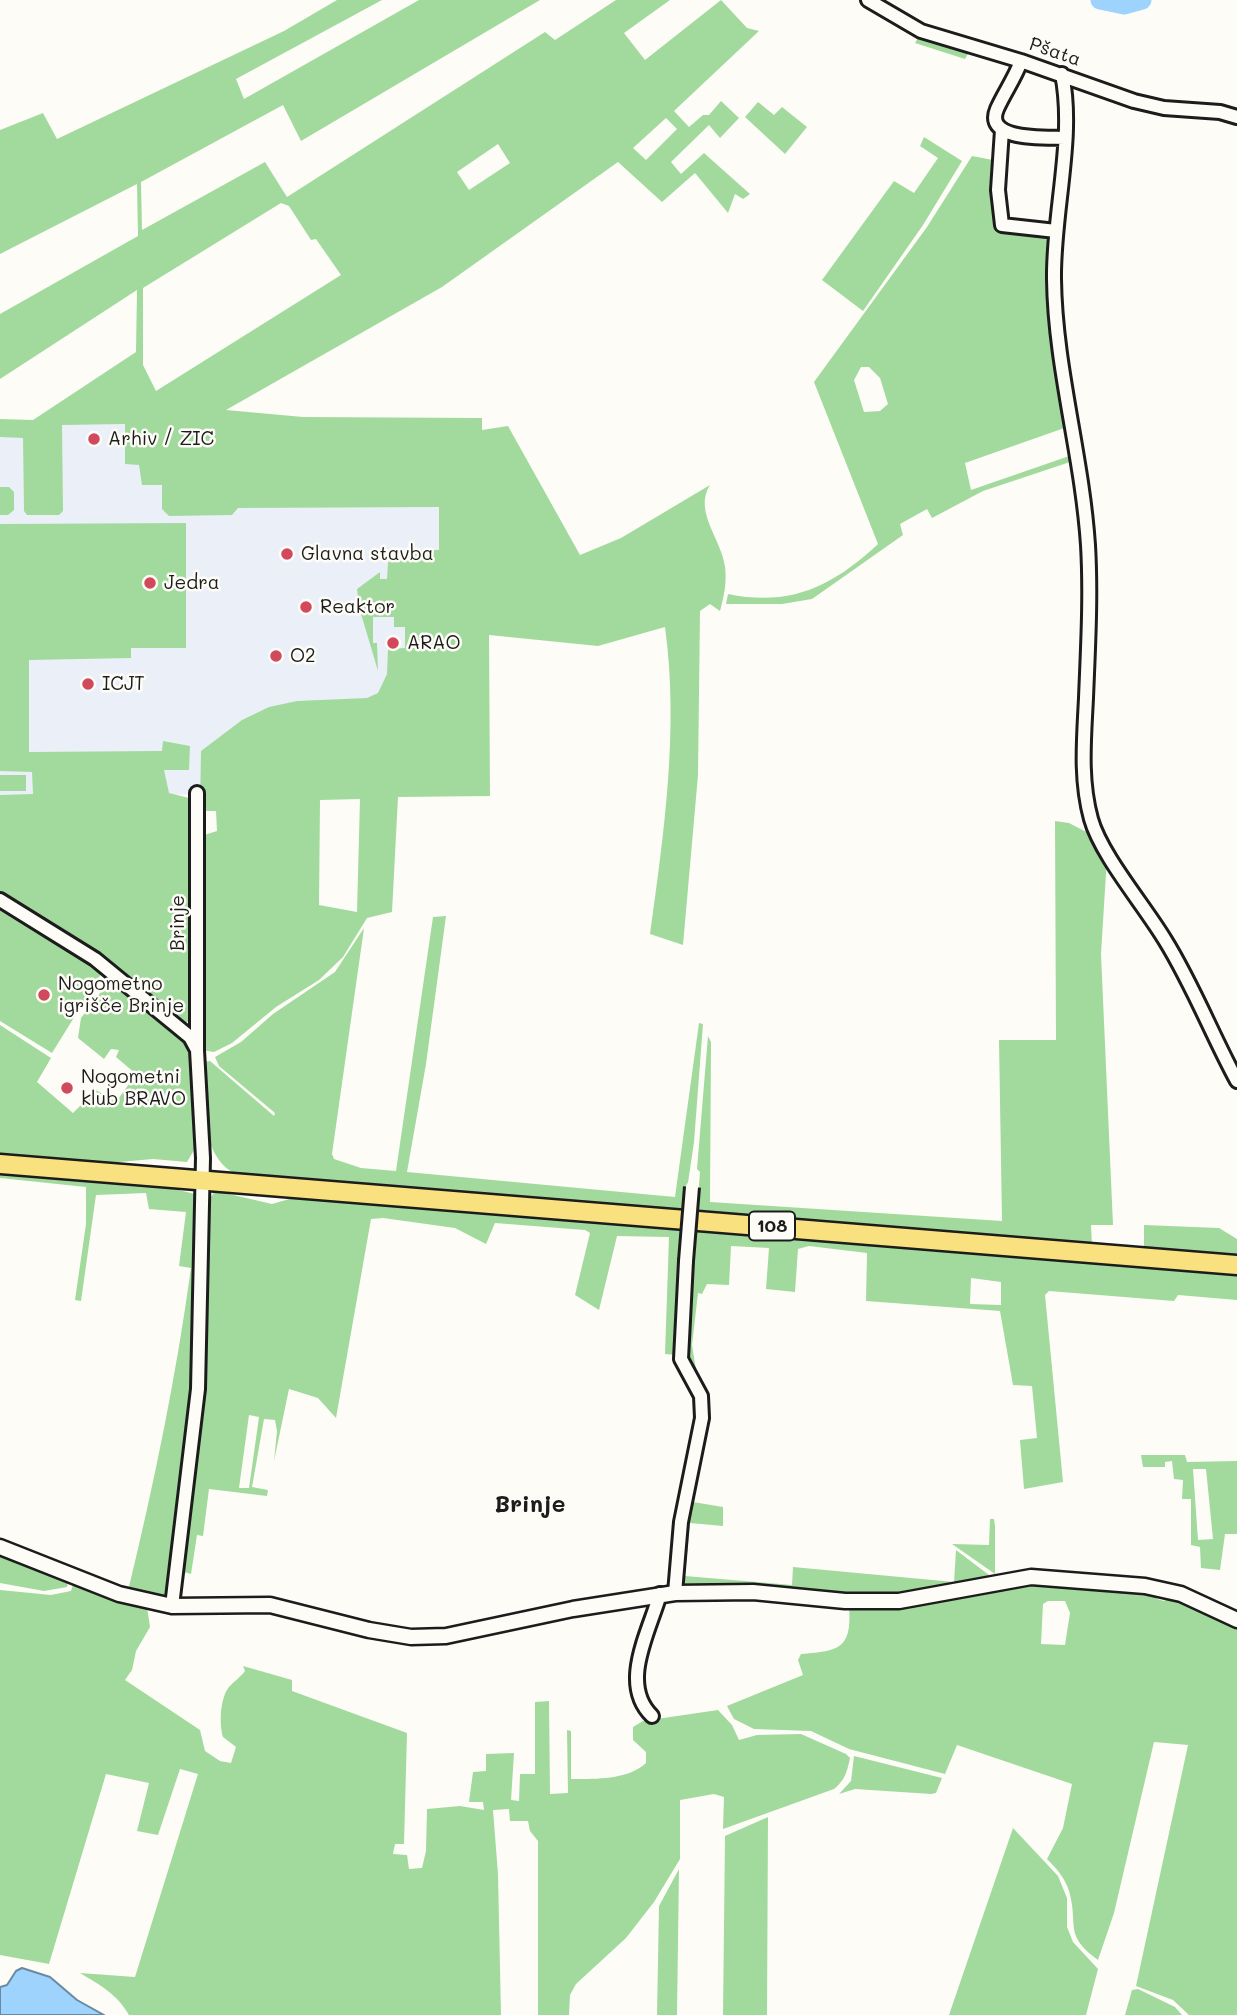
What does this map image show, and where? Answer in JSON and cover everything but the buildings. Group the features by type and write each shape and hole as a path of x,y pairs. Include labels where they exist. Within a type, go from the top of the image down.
{"main road":[{"name":"108","path":"0,1164 1237,1265"}],"street":[{"name":"Pšata","path":"868,0 921,31 1062,74 1149,106 1220,112 1237,117"},
{"path":"1021,61 995,117 1002,130 998,190 1002,225 1056,231"},
{"path":"1062,74 1068,103 1056,231 1057,330 1080,463 1088,548 1090,600 1083,751 1086,797 1095,832 1167,942 1237,1081"},
{"path":"1002,130 1033,139 1065,138"},
{"name":"Brinje","path":"172,1606 198,1389 203,1180 197,1050 197,793"},
{"path":"0,900 114,972 190,1037 197,1050"},
{"path":"652,1716 642,1706 635,1690 636,1675 667,1594 702,1418 701,1396 681,1359 692,1187"},
{"path":"0,1547 119,1594 172,1606 270,1605 369,1630 411,1637 446,1636 573,1609 667,1594 753,1592 845,1601 899,1601 1031,1577 1124,1583 1181,1594 1237,1620"}],"shaded area":[{"path":"481,419 486,794 0,795 0,423"}],"green space":[{"path":"337,0 382,0 236,79 244,99 419,0 540,0 301,141 283,105 141,182 142,230 265,162 287,197 545,32 555,40 616,0 670,0 624,33 645,60 721,0 747,28 759,31 674,111 689,127 703,115 709,115 721,101 739,118 720,138 709,125 671,162 681,174 704,153 750,194 743,199 735,194 728,213 695,173 662,202 618,162 442,287 226,410 303,417 482,418 482,430 508,426 580,555 621,538 710,485 706,495 706,515 723,557 725,584 720,611 710,604 700,611 698,775 683,945 650,934 665,820 670,742 671,704 665,627 598,646 489,635 490,796 398,797 392,912 367,918 343,957 319,980 276,1007 232,1043 214,1052 202,1050 201,836 217,831 216,811 207,811 200,806 201,751 242,720 269,707 297,701 367,698 378,693 387,674 388,649 405,648 405,627 394,627 394,617 373,617 373,643 377,643 378,671 359,607 357,589 380,572 380,579 387,579 388,563 397,550 439,550 439,507 238,508 232,515 169,516 162,509 162,485 142,485 139,465 125,464 125,424 62,425 63,511 59,515 27,515 24,511 23,438 0,437 0,419 33,420 136,352 137,290 0,379 0,314 138,236 137,184 0,254 0,130 43,113 57,139 284,31","holes":["666,118 677,129 646,160 633,148","498,144 510,163 469,190 457,172","281,203 289,206 311,240 316,239 341,275 156,391 143,365 143,288","360,799 357,912 319,905 320,800"]},
{"path":"918,38 969,52 965,59 915,43"},
{"path":"758,102 774,115 782,107 807,127 785,154 745,117"},
{"path":"924,137 962,161 923,225 863,311 822,280 894,181 914,193 938,158 920,146"},
{"path":"972,156 993,160 998,227 1051,236 1070,426 965,463 971,490 1075,454 1076,460 983,491 932,518 927,509 900,524 903,535 812,599 782,604 726,604 728,594 772,598 810,590 844,571 878,544 814,382 927,227","holes":["861,367 869,367 880,378 888,404 880,411 864,412 854,380"]},
{"path":"0,487 9,487 14,492 14,510 8,515 0,515"},
{"path":"186,523 186,648 131,648 131,658 29,660 29,752 162,751 163,741 190,746 189,770 164,770 169,793 193,799 193,1017 186,1023 179,1023 0,895 0,795 33,794 32,772 0,771 0,524"},
{"path":"0,775 26,775 26,791 0,791"},
{"path":"1055,821 1069,823 1094,836 1107,857 1101,954 1113,1225 1091,1225 1092,1245 697,1211 700,1172 697,1169 708,1036 711,1042 710,1202 1002,1221 999,1040 1056,1040"},
{"name":"Nogometno igrišče Brinje","path":"0,904 104,969 52,1053 0,1021"},
{"path":"446,916 426,1064 407,1172 675,1197 699,1023 703,1024 694,1142 684,1210 234,1173 223,1164 209,1138 204,1107 202,1062 210,1061 274,1116 275,1113 219,1066 215,1057 241,1042 273,1014 335,972 364,928 332,1154 334,1159 361,1168 396,1171 433,917"},
{"path":"111,979 184,1038 192,1053 194,1150 187,1162 153,1159 97,1164 0,1157 0,1025 51,1058 37,1082 73,1113 96,1090 116,1102 136,1074 116,1057 119,1050 111,1049 104,1059 78,1038 81,1018"},
{"path":"0,1170 166,1187 195,1194 194,1388 166,1598 128,1591 164,1430 185,1309 191,1268 179,1266 186,1212 149,1209 146,1193 96,1195 81,1301 75,1300 86,1224 86,1187 0,1178"},
{"path":"216,1191 272,1204 300,1196 682,1227 677,1355 665,1354 669,1237 617,1236 599,1310 575,1295 590,1233 585,1230 495,1223 486,1244 455,1228 383,1218 371,1219 336,1418 318,1398 289,1389 274,1461 277,1431 275,1420 264,1419 252,1487 268,1490 267,1496 209,1489 203,1536 197,1535 191,1574 180,1571 203,1261 208,1250 205,1219","holes":["249,1415 259,1417 249,1488 239,1488"]},
{"path":"1144,1225 1219,1228 1237,1239 1237,1257 1144,1250"},
{"path":"696,1228 1237,1271 1237,1300 1178,1295 1174,1301 1049,1291 1045,1295 1063,1482 1024,1489 1020,1440 1037,1438 1032,1386 1013,1385 1000,1311 866,1301 867,1253 809,1246 798,1249 795,1292 766,1289 769,1248 731,1246 729,1285 707,1284 702,1294 698,1293 692,1345 698,1382 687,1364 688,1275 692,1272","holes":["971,1278 1001,1282 1001,1305 970,1304"]},
{"path":"1141,1455 1185,1455 1187,1462 1237,1461 1237,1534 1225,1534 1220,1570 1201,1568 1200,1547 1191,1545 1191,1499 1182,1499 1183,1480 1174,1479 1172,1461 1165,1462 1165,1467 1143,1467","holes":["1193,1469 1206,1469 1213,1539 1198,1540"]},
{"path":"687,1501 723,1507 723,1526 690,1523 685,1576 792,1585 793,1567 954,1582 956,1550 993,1578 873,1598 681,1587"},
{"path":"990,1519 994,1519 995,1526 995,1574 952,1544 989,1545"},
{"path":"0,1553 69,1580 67,1587 44,1591 0,1583"},
{"path":"74,1582 147,1607 150,1627 136,1651 132,1670 125,1680 200,1730 205,1751 220,1761 231,1763 236,1747 223,1737 221,1711 226,1692 245,1671 243,1666 292,1680 292,1691 407,1733 404,1844 395,1844 393,1854 407,1855 409,1869 422,1868 426,1851 427,1809 460,1806 484,1810 483,1802 469,1802 473,1772 486,1771 486,1754 514,1753 511,1800 519,1801 520,1774 535,1774 535,1702 549,1701 550,1794 568,1793 567,1730 571,1731 571,1779 621,1776 646,1763 646,1752 633,1740 633,1727 643,1721 718,1710 732,1725 739,1740 757,1735 801,1734 846,1754 850,1758 847,1772 834,1789 723,1829 724,1797 714,1794 680,1800 680,1859 654,1902 626,1938 576,1984 570,1995 569,2015 538,2015 538,1841 530,1831 528,1821 510,1821 509,1809 493,1810 498,1874 501,2015 129,2015 113,1996 80,1973 135,1977 198,1774 180,1769 158,1835 137,1831 149,1783 106,1774 49,1964 0,1955 0,1590 51,1595 71,1591"},
{"path":"1031,1582 1153,1593 1157,1599 1164,1601 1172,1596 1237,1626 1237,2015 1189,2015 1173,2000 1136,1986 1188,1745 1154,1742 1114,1913 1098,1960 1076,1936 1067,1886 1047,1859 1063,1828 1072,1784 957,1745 945,1774 849,1749 811,1731 754,1729 734,1719 727,1706 803,1675 798,1660 801,1654 835,1649 841,1644 846,1639 848,1630 849,1605","holes":["1048,1601 1065,1601 1070,1613 1065,1645 1041,1644 1043,1604"]},
{"path":"854,1756 942,1778 936,1793 931,1794 855,1789 839,1794 851,1781"},
{"path":"768,1817 767,2015 723,2015 725,1836"},
{"path":"1013,1828 1058,1876 1067,1898 1067,1927 1073,1942 1098,1969 1086,2015 949,2015"},
{"path":"679,1869 677,2015 657,2015 659,1906"},
{"path":"1138,1989 1175,2007 1182,2015 1125,2015 1132,1990"}],"water":[{"path":"22,1968 50,1977 77,2000 104,2015 0,2015 0,1987 7,1985 16,1971"}],"waterway":[{"name":"Pšata","path":"1100,0 1124,5 1142,0"}],"place":[{"name":"Arhiv / ZIC","path":"94,439"},
{"name":"Glavna stavba","path":"287,554"},
{"name":"Jedra","path":"150,583"},
{"name":"Reaktor","path":"306,607"},
{"name":"ARAO","path":"393,643"},
{"name":"O2","path":"276,656"},
{"name":"ICJT","path":"88,684"},
{"name":"Nogometno igrišče Brinje","path":"44,995"},
{"name":"Nogometni klub BRAVO","path":"67,1088"}],"district":[{"name":"Brinje","path":"530,1505"}]}
